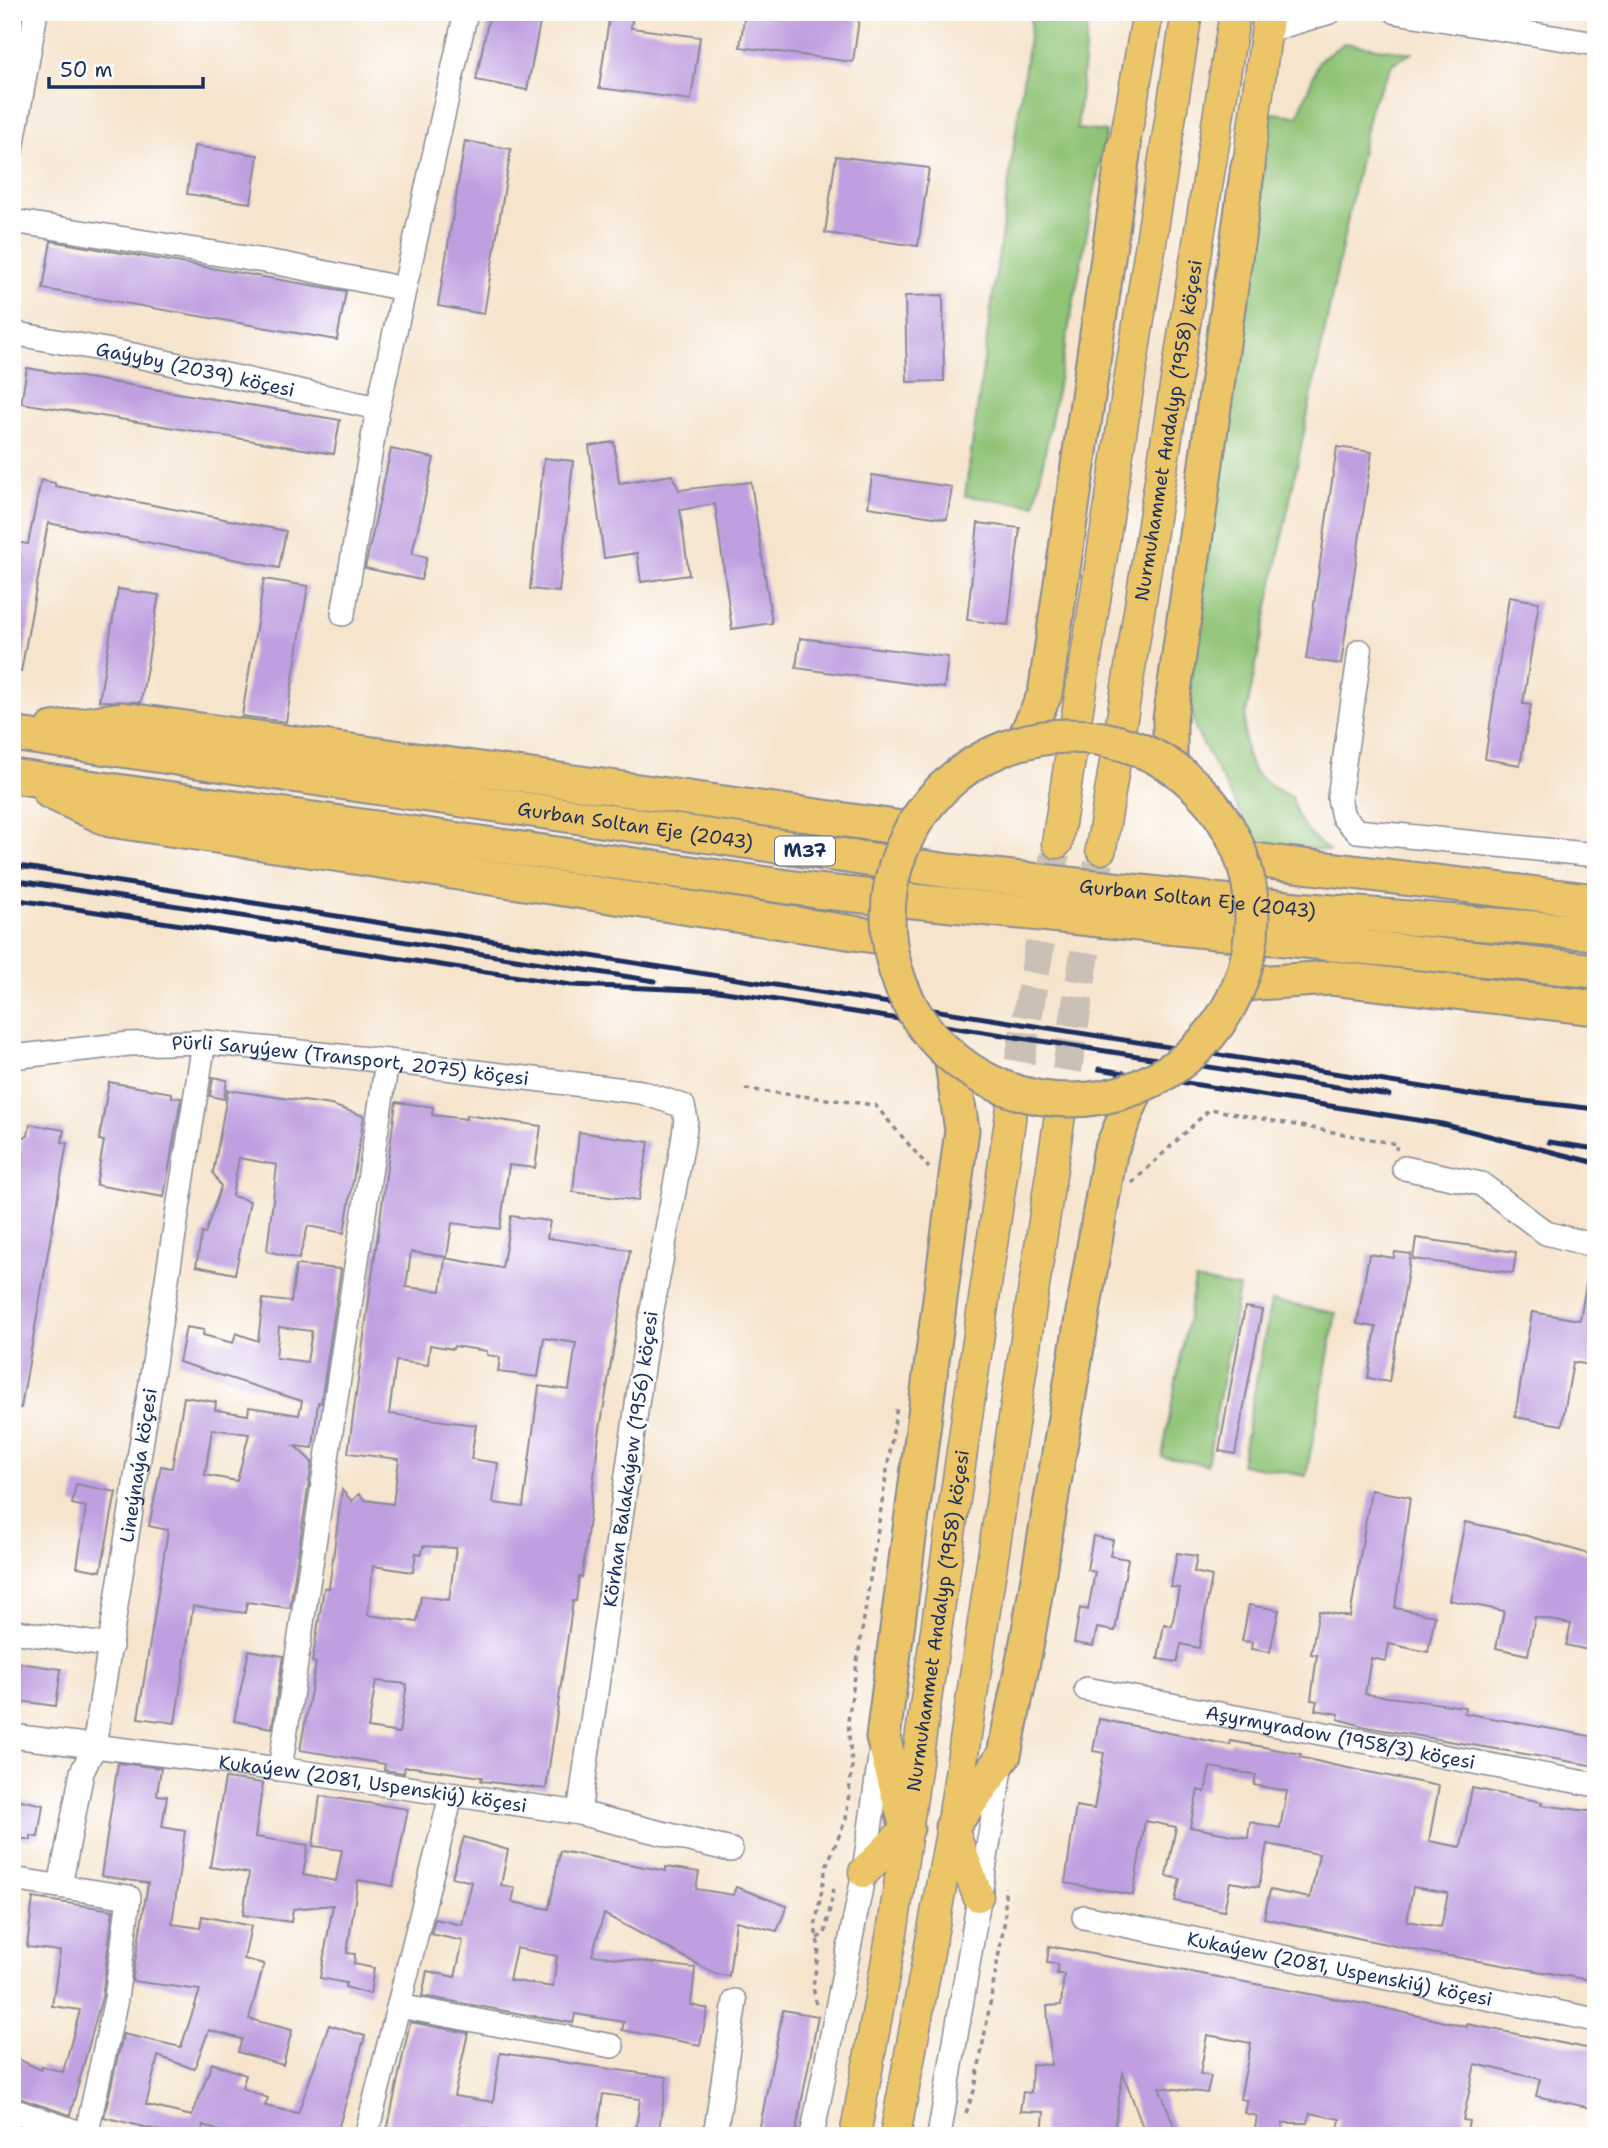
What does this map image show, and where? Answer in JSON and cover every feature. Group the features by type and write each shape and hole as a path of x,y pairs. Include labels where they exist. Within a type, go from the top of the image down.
{"highway":[{"path":"1023,741 1045,694 1124,147"},
{"path":"1170,764 1170,719 1240,239 1248,166"},
{"path":"15,734 122,719 911,828"},
{"name":"Gurban Soltan Eje (2043)","path":"15,734 949,871 1297,909 1596,933"},
{"path":"1080,735 1127,744 1170,764 1207,794 1233,832 1245,859 1254,901 1252,943 1241,984 1220,1024 1189,1057 1137,1088 1098,1099 1046,1098 1020,1094 983,1079 951,1056 916,1016 897,977 887,938 890,889 898,858 911,828 940,790 982,759 1023,741 1080,735"},
{"path":"16,777 110,820 887,938"},
{"name":"Gurban Soltan Eje (2043)","path":"16,777 816,891 1596,971"},
{"path":"1245,859 1596,901"},
{"path":"1241,984 1331,978 1596,1008"},
{"path":"907,1828 883,1737 962,1130 951,1056"},
{"path":"952,1827 1004,1755 1027,1642 1110,1153 1137,1088"}],"main road":[{"path":"1057,843 1187,12"},
{"name":"Nurmuhammet Andalyp (1958) köçesi","path":"1101,849 1235,12"},
{"path":"1124,147 1146,13"},
{"path":"1248,166 1222,104 1265,33"},
{"path":"1248,166 1265,33"},
{"path":"1140,61 1172,105"},
{"path":"1124,147 1172,105"},
{"name":"Nurmuhammet Andalyp (1958) köçesi","path":"855,2136 907,1828 1012,1106"},
{"path":"895,2136 952,1827 1060,1115"},
{"path":"952,1827 978,1896"},
{"path":"864,1872 907,1828"}],"street":[{"path":"12,148 36,12"},
{"path":"343,614 378,408 466,12"},
{"path":"1265,33 1330,12"},
{"path":"1396,12 1596,44"},
{"path":"12,220 283,264 404,289"},
{"name":"Gaýyby (2039) köçesi","path":"12,333 133,355 378,408"},
{"path":"1360,651 1339,798 1343,817 1357,831 1596,855"},
{"name":"Pürli Saryýew (Transport, 2075) köçesi","path":"12,1057 129,1044 204,1042 387,1060 641,1092 683,1106"},
{"name":"Lineýnaýa köçesi","path":"60,1886 82,1772 94,1747 204,1042"},
{"path":"280,1769 387,1060"},
{"name":"Körhan Balakaýew (1956) köçesi","path":"579,1813 645,1348 683,1142 686,1120 683,1106"},
{"path":"1399,1161 1481,1184 1546,1233 1596,1246"},
{"path":"12,1631 111,1646"},
{"name":"Aşyrmyradow (1958/3) köçesi","path":"1086,1689 1596,1785"},
{"name":"Kukaýew (2081, Uspenskiý) köçesi","path":"12,1736 280,1769 579,1813 730,1850"},
{"path":"812,2136 864,1872 883,1737"},
{"path":"939,2136 1004,1755"},
{"path":"366,2136 451,1796"},
{"path":"12,1879 129,1897 116,1999 86,2136 12,2110"},
{"name":"Kukaýew (2081, Uspenskiý) köçesi","path":"1084,1917 1596,2020"},
{"path":"715,2136 735,2001"},
{"path":"398,2006 612,2046"}],"path":[{"path":"745,1089 875,1105 933,1173"},
{"path":"1126,1189 1210,1109 1397,1144 1399,1161"},
{"path":"818,2008 813,1986 819,1949 815,1927 826,1867 846,1819 852,1767 848,1721 899,1392"},
{"path":"962,2120 975,2088 1005,1919 1004,1874"},
{"path":"817,1938 825,1934 834,1888"}],"green space":[{"path":"1028,12 1089,12 1077,129 1106,132 1035,505 965,496 1031,23"},
{"path":"1344,43 1412,53 1393,63 1371,105 1244,734 1252,768 1267,783 1292,797 1297,815 1305,828 1330,851 1257,844 1196,731 1188,693 1272,113 1298,116 1319,61"},
{"path":"1195,1280 1239,1288 1207,1465 1162,1457"},
{"path":"1271,1301 1336,1313 1306,1476 1241,1464"}],"building":[{"path":"490,12 542,12 527,90 476,80"},
{"path":"610,12 633,12 631,28 700,37 691,100 599,88"},
{"path":"745,12 807,12 859,19 853,62 740,47"},
{"path":"465,141 511,149 484,314 438,306"},
{"path":"194,146 258,155 251,203 187,194"},
{"path":"836,156 929,168 918,246 825,233"},
{"path":"51,241 346,291 337,340 43,289"},
{"path":"943,295 944,381 907,382 905,296"},
{"path":"27,368 340,420 334,454 21,403"},
{"path":"614,442 619,483 672,475 679,490 751,482 772,623 732,629 715,504 680,510 689,575 641,582 637,553 604,558 589,446"},
{"path":"1337,447 1372,452 1341,664 1306,659"},
{"path":"391,449 434,458 412,554 427,557 421,580 365,568"},
{"path":"544,458 573,461 559,592 530,589"},
{"path":"872,475 952,487 947,519 868,507"},
{"path":"41,480 55,483 55,486 286,531 279,568 48,523 21,672 12,671 12,542 28,544"},
{"path":"978,523 1020,528 1008,625 967,620"},
{"path":"264,579 308,586 286,722 242,716"},
{"path":"118,589 159,595 141,702 99,701"},
{"path":"1509,597 1539,602 1523,704 1531,705 1520,765 1485,759"},
{"path":"800,638 948,657 944,688 796,668"},
{"path":"213,1077 227,1080 224,1099 210,1096"},
{"path":"109,1082 172,1093 172,1097 181,1098 164,1197 96,1185 104,1141 99,1140"},
{"path":"228,1090 331,1105 364,1116 344,1233 308,1226 299,1259 267,1251 277,1165 239,1158 232,1196 250,1201 235,1274 196,1266 202,1233 205,1234 221,1186 213,1173"},
{"path":"396,1102 433,1107 432,1115 466,1119 466,1115 541,1126 535,1168 509,1165 500,1229 452,1223 447,1257 411,1252 406,1287 441,1291 445,1258 502,1268 511,1216 550,1221 547,1238 630,1250 599,1435 582,1577 579,1577 576,1601 573,1601 546,1789 481,1781 482,1777 413,1767 405,1767 404,1773 384,1770 385,1764 300,1750 316,1663 312,1662 324,1588 329,1588 342,1490 352,1501 359,1494 365,1500 393,1504 399,1459 348,1453","holes":["544,1338 576,1343 569,1390 539,1386 523,1507 493,1503 498,1463 471,1459 476,1425 389,1414 396,1361 428,1365 430,1345 453,1349 454,1346 487,1351 487,1355 500,1357 498,1372 538,1377","423,1546 456,1548 449,1600 421,1596 417,1622 368,1615 373,1566 413,1572 416,1553 422,1554","376,1681 407,1684 399,1733 368,1728"]},
{"path":"30,1124 64,1130 62,1142 67,1143 21,1408 12,1407 12,1196 22,1138 28,1136"},
{"path":"579,1132 649,1142 638,1201 573,1192"},
{"path":"1416,1238 1516,1252 1513,1273 1413,1259"},
{"path":"1395,1252 1411,1254 1389,1382 1368,1378 1376,1327 1357,1324 1369,1254 1394,1258"},
{"path":"296,1265 341,1269 321,1403 318,1402 313,1448 295,1446 312,1462 290,1608 247,1602 245,1613 193,1606 175,1723 138,1718 168,1530 149,1526 161,1466 172,1468 184,1397 216,1402 215,1410 248,1415 249,1407 299,1415 302,1401 179,1362 186,1327 204,1330 203,1335 233,1343 236,1333 258,1341 263,1299 291,1302","holes":["279,1327 312,1331 307,1362 276,1358","212,1429 249,1434 237,1481 205,1475"]},
{"path":"1587,1278 1596,1279 1596,1366 1573,1362 1562,1425 1515,1417 1532,1312 1580,1320"},
{"path":"1245,1307 1262,1310 1235,1454 1219,1451"},
{"path":"76,1484 116,1492 101,1571 77,1567 86,1507 72,1504"},
{"path":"1371,1490 1410,1497 1395,1608 1435,1616 1428,1652 1389,1644 1386,1661 1371,1658 1365,1694 1465,1707 1464,1713 1596,1737 1596,1766 1366,1727 1338,1719 1339,1714 1315,1710 1317,1701 1311,1700 1317,1655 1311,1654 1319,1611 1350,1617"},
{"path":"1465,1522 1517,1533 1596,1556 1596,1652 1566,1645 1571,1624 1535,1617 1528,1655 1496,1648 1504,1611 1449,1600"},
{"path":"1093,1536 1113,1540 1110,1556 1128,1559 1115,1631 1097,1628 1093,1646 1074,1643 1080,1608 1088,1610 1095,1572 1087,1570"},
{"path":"1177,1553 1197,1556 1194,1572 1212,1576 1199,1648 1181,1644 1177,1662 1158,1659 1164,1624 1172,1626 1179,1588 1171,1587"},
{"path":"1249,1605 1279,1610 1270,1652 1251,1649 1252,1642 1242,1641"},
{"path":"249,1650 283,1656 272,1728 234,1721"},
{"path":"12,1662 61,1669 56,1706 12,1700"},
{"path":"1099,1719 1230,1745 1231,1741 1301,1754 1300,1757 1333,1765 1439,1786 1429,1841 1461,1847 1472,1788 1542,1802 1541,1805 1596,1812 1596,1981 1414,1950 1264,1918 1270,1890 1310,1898 1319,1854 1267,1844 1259,1887 1230,1882 1224,1911 1175,1901 1180,1879 1166,1876 1176,1827 1145,1821 1133,1895 1065,1883 1076,1806 1094,1809 1104,1753 1093,1751","holes":["1210,1767 1256,1775 1254,1785 1287,1791 1280,1828 1250,1822 1248,1838 1190,1827 1198,1790 1205,1792","1413,1887 1448,1893 1441,1927 1407,1921"]},
{"path":"118,1763 161,1768 157,1795 167,1796 162,1827 185,1831 172,1924 200,1928 202,1916 251,1926 244,1959 264,1964 249,2019 292,2030 283,2065 238,2052 242,2039 209,2030 194,2069 158,2056 146,2105 192,2116 212,2063 246,2075 242,2088 268,2098 265,2106 298,2113 329,2025 365,2036 336,2136 231,2136 203,2125 201,2136 180,2136 104,2117 123,2034 181,2047 200,1990 132,1981 148,1883 101,1876"},
{"path":"225,1778 263,1783 255,1837 308,1845 303,1875 336,1881 342,1850 313,1846 320,1796 408,1809 393,1886 358,1880 347,1953 355,1954 354,1964 374,1968 370,1994 345,1987 346,1983 320,1978 333,1905 293,1909 291,1922 243,1915 249,1873 210,1867"},
{"path":"12,1798 43,1805 38,1837 31,1836 31,1840 12,1837"},
{"path":"464,1837 508,1850 501,1885 515,1888 512,1902 549,1909 560,1851 666,1871 666,1867 699,1872 696,1889 733,1895 736,1887 787,1906 777,1931 736,1921 729,1976 716,1974 604,1914 592,1955 695,1968 691,2005 708,2009 700,2045 622,2030 624,2022 575,2014 573,2023 422,1996 427,1971 455,1977 463,1941 431,1934 435,1919 462,1925 472,1882 452,1877","holes":["516,1948 557,1956 553,1987 509,1980"]},
{"path":"33,1898 113,1910 102,1997 70,2115 12,2096 12,2056 41,2070 42,2066 63,2072 80,2010 52,2006 60,1951 27,1947"},
{"path":"1049,1946 1596,2050 1596,2109 1536,2096 1540,2079 1475,2064 1463,2120 1469,2121 1466,2136 1337,2136 1340,2119 1310,2113 1308,2123 1283,2123 1281,2136 1254,2136 1257,2116 1244,2113 1247,2100 1240,2099 1251,2043 1207,2035 1200,2074 1211,2076 1207,2093 1159,2087 1178,2136 1146,2136 1123,2073 1113,2136 1042,2136 1044,2112 1020,2111 1023,2092 1031,2093 1032,2064 1051,2065 1047,2006 1061,2005 1064,1974 1057,1974 1058,1964 1047,1963"},
{"path":"783,2010 818,2016 795,2136 758,2136"},
{"path":"410,2022 468,2033 454,2096 493,2102 500,2053 667,2077 658,2136 635,2136 640,2099 603,2094 597,2136 532,2136 467,2126 466,2136 386,2136"}],"tunnel":[{"path":"1012,1106 1057,843"},
{"path":"1060,1115 1101,849"}],"railway":[{"path":"12,865 1480,1096 1596,1109"},
{"path":"12,880 655,981"},
{"path":"12,899 571,985 719,991 1389,1095"},
{"path":"1099,1069 1442,1124 1596,1163"},
{"path":"1549,1142 1596,1149"}]}
